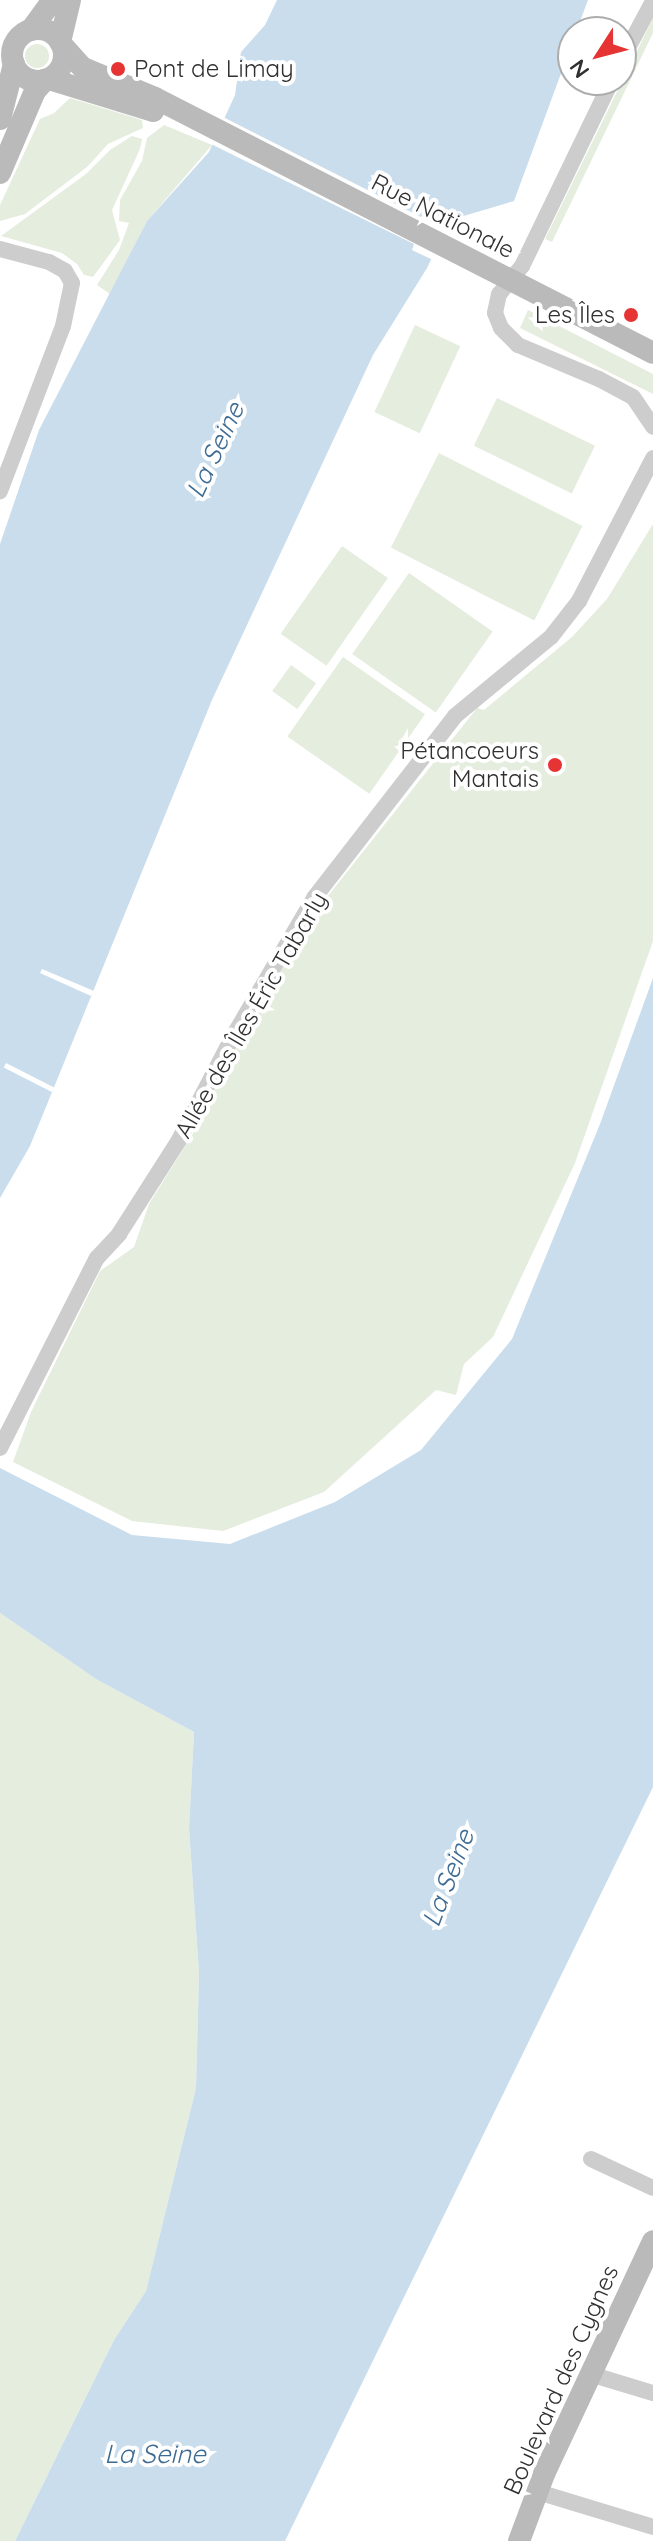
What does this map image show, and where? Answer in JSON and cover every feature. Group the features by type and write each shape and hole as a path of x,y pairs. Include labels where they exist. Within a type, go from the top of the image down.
{"main road":[{"path":"0,119 12,83 9,58 13,48 53,0"},
{"path":"0,173 35,91 63,61 62,44 70,0"},
{"path":"0,28 51,33 62,44"},
{"name":"Rue Nationale","path":"62,44 83,68 155,98 653,353"},
{"path":"9,58 23,76 47,79"},
{"name":"Rue Nationale","path":"47,79 208,127"},
{"name":"Boulevard des Cygnes","path":"519,2541 590,2374 653,2241"}],"street":[{"path":"637,31 653,1"},
{"path":"604,96 522,266 495,303 495,313 507,336 526,349 599,379 633,397 648,415 653,427"},
{"path":"0,249 49,262 65,271 72,283 63,326 0,491"},
{"name":"Allée des Îles Éric Tabarly","path":"0,1448 97,1258 119,1234 179,1140 232,1038 314,898 455,716 551,637 570,613 617,533 653,458"},
{"path":"591,2159 653,2188"},
{"path":"590,2374 653,2393"},
{"path":"538,2492 653,2527"}],"green space":[{"path":"653,18 653,33 637,66 637,51"},
{"path":"37,44 45,48 49,56 45,64 37,68 29,64 25,56 29,48"},
{"path":"615,96 623,96 552,242 545,239"},
{"path":"70,98 142,120 143,128 108,144 87,167 25,214 0,221 0,205 40,119 54,113"},
{"path":"164,125 212,145 147,221 110,294 97,285 119,250 129,223 119,221 120,200 142,161 147,138"},
{"path":"132,136 142,139 140,149 112,210 120,240 93,277 84,275 77,264 62,253 1,236 86,174 110,150"},
{"path":"528,310 653,374 653,394 520,328"},
{"path":"415,325 460,346 420,433 374,412"},
{"path":"497,398 595,446 572,493 474,446"},
{"path":"439,453 582,526 534,621 391,547"},
{"path":"653,524 653,941 575,1163 493,1337 464,1364 456,1395 436,1390 324,1492 223,1531 132,1521 13,1462 31,1412 100,1271 134,1247 149,1204 200,1122 236,1041 316,911 477,708 484,710 572,637 607,599"},
{"path":"342,546 388,578 326,666 281,634"},
{"path":"409,573 493,632 436,713 352,654"},
{"path":"343,657 425,714 369,794 287,736"},
{"path":"291,665 316,683 297,709 272,691"},
{"path":"0,1613 96,1679 194,1732 189,1828 199,1973 196,2088 146,2291 114,2340 15,2541 0,2541"}],"water":[{"name":"La Seine","path":"277,0 588,0 582,16 557,16 557,84 514,201 450,220 427,268 373,355 212,700 30,1146 0,1198 0,544 39,430 147,221 209,152 235,95 241,52 265,25"},
{"name":"La Seine","path":"653,978 653,1787 285,2541 15,2541 114,2340 146,2291 196,2088 199,1973 189,1828 194,1732 96,1679 0,1613 0,1468 132,1535 230,1544 335,1502 421,1450 512,1339 600,1124"}],"pier":[{"path":"221,116 425,219 428,214 452,225 435,261 412,250 414,244 209,143"},
{"path":"42,969 94,991 91,996 40,973"},
{"path":"6,1063 54,1088 52,1092 4,1067"}],"place":[{"name":"Pont de Limay","path":"118,69"},
{"name":"Les Îles","path":"631,315"},
{"name":"Pétancoeurs Mantais","path":"555,765"}]}
